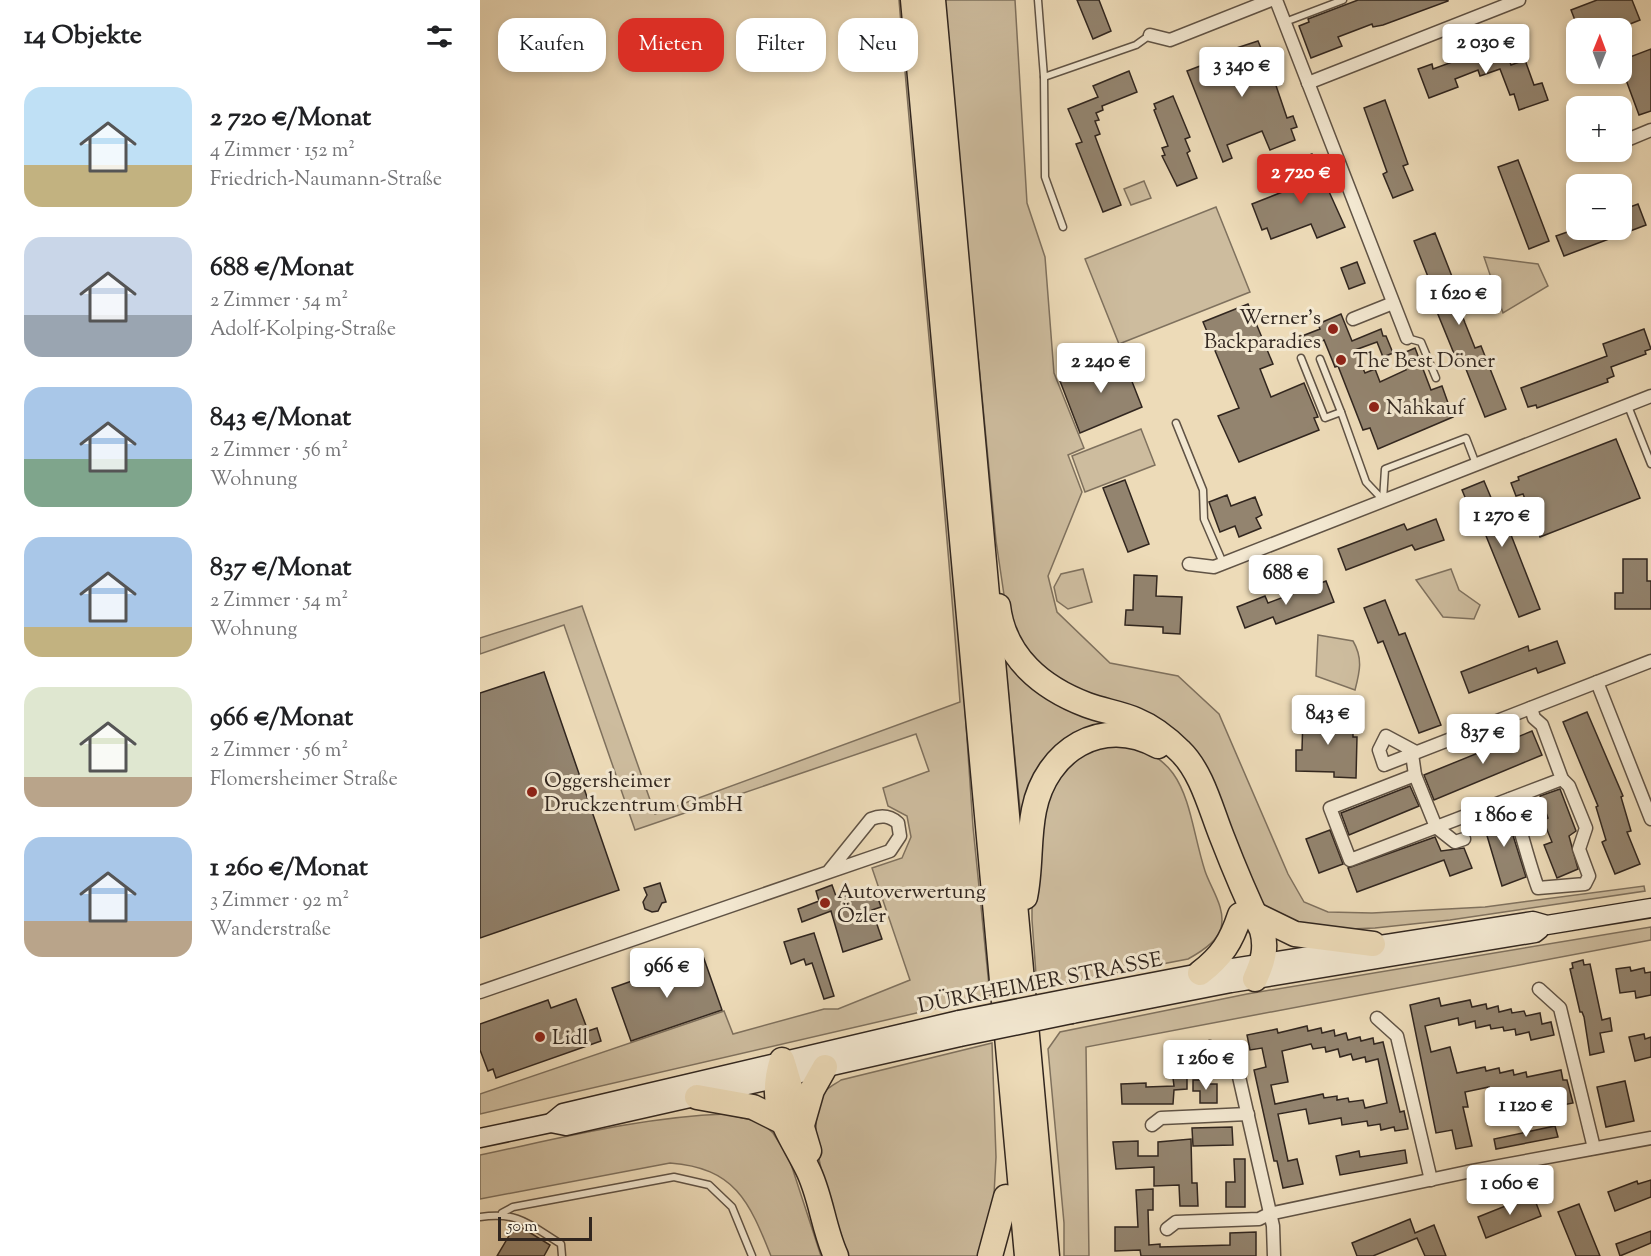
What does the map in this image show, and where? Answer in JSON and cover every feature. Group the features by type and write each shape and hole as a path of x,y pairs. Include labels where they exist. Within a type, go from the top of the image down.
{"highway":[{"path":"913,0 1028,1256"},
{"path":"933,0 1047,1256"},
{"path":"982,555 995,577 1004,632 1021,663 1036,678 1060,694 1134,719 1161,733 1183,753 1205,795 1247,915 1295,934 1373,944"},
{"path":"1017,932 1026,891 1034,807 1044,780 1068,751 1082,741 1110,734 1143,737 1172,756 1182,767 1200,802 1247,915 1264,939 1256,969"},
{"path":"1200,973 1224,953 1247,915"},
{"path":"1010,1066 1000,1098 1010,1256"},
{"path":"792,1124 825,1067"},
{"path":"782,1071 776,1095 809,1151 808,1168 836,1256"},
{"path":"697,1097 753,1107 792,1124"},
{"path":"990,1256 1006,1197"}],"main road":[{"name":"DÜRKHEIMER STRASSE","path":"1071,1006 1200,973 1256,969 1535,933 1547,925 1651,908"},
{"name":"DÜRKHEIMER STRASSE","path":"551,1123 563,1113 782,1071 960,1029 1373,944 1533,921 1547,925"},
{"name":"DÜRKHEIMER STRASSE","path":"480,1138 551,1123 566,1126 697,1097 782,1071 825,1067 960,1029"}],"street":[{"path":"1150,35 1170,40 1274,0 1407,338"},
{"path":"1308,82 1519,0"},
{"path":"1632,137 1651,130"},
{"path":"1353,319 1393,303"},
{"path":"1189,564 1214,567 1651,396"},
{"path":"1562,779 1350,860 1330,808 1416,764 1533,718 1597,682 1651,661"},
{"path":"1597,682 1648,800 1651,819"},
{"path":"1510,799 1525,838 1527,859 1538,888 1585,884 1589,876 1579,849 1586,828 1569,786 1562,779 1542,725 1533,718"},
{"path":"1416,764 1436,827 1455,842 1464,839"},
{"path":"480,992 890,850 900,836 898,823 888,817 880,816 871,819 829,870"},
{"path":"1539,989 1560,1008 1594,1148"},
{"path":"1377,1018 1397,1036 1431,1180"},
{"path":"1210,1047 1237,1068 1273,1226 1274,1256"},
{"path":"1152,1125 1161,1118 1248,1114"},
{"path":"1167,1229 1176,1222 1259,1219 1269,1214 1431,1180 1651,1138"}],"lane":[{"path":"1038,0 1044,77 1045,177 1063,227"},
{"path":"1284,22 1343,0"},
{"path":"1044,77 1136,45 1150,35"},
{"path":"1407,338 1421,342 1436,378"},
{"path":"1301,358 1325,417 1341,412"},
{"path":"1320,359 1366,482 1383,501"},
{"path":"1628,405 1651,464"},
{"path":"1176,423 1203,490 1204,519 1223,563"},
{"path":"1383,501 1385,469 1466,438 1476,464"},
{"path":"480,1217 502,1213 513,1207 674,1177 709,1185 732,1207 752,1256"},
{"path":"502,1213 515,1216 561,1244 561,1256"}],"shaded area":[{"path":"899,0 907,0 909,18 901,18"},
{"path":"941,0 1015,0 1027,203 1045,257 1054,373 1084,448 1068,455 1082,492 1048,576 1057,612 1110,663 1178,676 1219,714 1288,874 1304,902 1328,912 1372,913 1485,907 1644,886 1645,891 1450,920 1375,928 1350,929 1294,924 1264,910 1199,771 1069,692 1010,635 996,541 978,355 966,283"},
{"path":"905,72 913,72 952,517 973,827 990,996 480,1114 480,1094 724,1011 733,1034 824,1009 838,1009 910,980 872,868 902,858 911,837 907,816 888,806 883,788 929,771 916,734 635,830 564,625 480,654 480,638 582,606 655,814 960,702"},
{"path":"1144,181 1151,198 1131,205 1124,189"},
{"path":"1216,207 1250,292 1119,344 1085,259"},
{"path":"1484,257 1538,264 1548,286 1503,313"},
{"path":"1141,429 1155,465 1085,492 1072,456"},
{"path":"1083,569 1092,602 1068,609 1057,601 1054,587 1061,574"},
{"path":"1451,569 1459,590 1480,605 1474,619 1443,617 1416,580"},
{"path":"1318,635 1353,641 1360,665 1355,690 1316,676"},
{"path":"1004,650 1134,719 1082,741 1022,828"},
{"path":"1111,745 1137,749 1157,758 1171,771 1181,787 1205,871 1220,906 1221,928 1212,942 1188,959 1037,988 1032,920 1032,867 1050,788 1068,763 1089,750"},
{"path":"1651,927 1651,940 1086,1047 1089,1256 1064,1256 1064,1223 1048,1049 1060,1032 1247,994"},
{"path":"992,1043 996,1157 993,1214 981,1256 848,1256 829,1199 819,1157 816,1136 817,1116 824,1092 841,1080"},
{"path":"725,1114 761,1122 773,1133 789,1158 821,1256 771,1256 755,1219 737,1191 725,1180 692,1166 670,1163 480,1199 480,1155 632,1124"}],"building":[{"path":"1077,0 1099,0 1111,31 1093,39"},
{"path":"1358,0 1448,1 1383,25 1373,27 1372,24 1338,37 1342,46 1311,58 1299,26 1309,22 1308,19"},
{"path":"1597,0 1632,0 1640,20 1632,23 1632,18 1574,18 1571,10"},
{"path":"1501,38 1511,65 1525,60 1534,85 1542,83 1548,100 1519,110 1514,94 1510,95 1500,69 1480,76 1478,70 1455,79 1458,87 1429,98 1418,69 1432,64 1433,69 1488,49 1486,43"},
{"path":"1258,41 1263,53 1269,50 1272,60 1268,62 1287,118 1293,116 1297,127 1291,129 1295,140 1270,150 1262,131 1227,145 1232,158 1223,162 1187,71 1208,63 1206,58"},
{"path":"1651,49 1651,111 1639,115 1628,84 1632,84 1632,56"},
{"path":"1129,71 1137,92 1102,106 1103,110 1096,113 1099,120 1095,121 1100,134 1095,136 1121,205 1103,212 1076,144 1082,142 1068,109 1098,97 1093,86"},
{"path":"1173,96 1190,137 1185,139 1190,151 1187,153 1197,178 1177,186 1162,156 1165,155 1162,148 1168,146 1154,110 1156,109 1154,104"},
{"path":"1385,100 1408,164 1403,166 1413,190 1393,198 1383,174 1387,172 1364,108"},
{"path":"1312,154 1345,227 1317,238 1311,224 1271,239 1267,228 1262,230 1252,204 1300,185 1291,162"},
{"path":"1518,160 1549,241 1529,249 1498,167"},
{"path":"1638,204 1646,225 1632,230 1632,206"},
{"path":"1566,232 1566,240 1606,240 1564,256 1556,236"},
{"path":"1435,233 1460,297 1456,298 1475,348 1481,346 1506,409 1485,417 1460,354 1455,356 1435,307 1439,305 1414,241"},
{"path":"1357,262 1365,283 1349,289 1341,268"},
{"path":"1248,304 1273,364 1260,369 1271,397 1304,383 1318,417 1314,418 1319,430 1239,462 1218,416 1239,408 1203,322"},
{"path":"1341,314 1352,341 1381,329 1393,353 1383,357 1377,342 1355,350 1365,373 1375,369 1380,382 1406,370 1399,355 1415,348 1431,390 1442,386 1453,417 1378,449 1370,428 1363,430 1338,366 1335,367 1324,340 1302,349 1297,338 1320,329 1318,324"},
{"path":"1644,329 1651,349 1645,351 1646,354 1611,367 1614,376 1607,379 1608,382 1537,408 1536,405 1528,407 1521,388 1607,356 1603,344"},
{"path":"1122,356 1142,407 1080,433 1060,381"},
{"path":"1616,439 1640,498 1540,537 1523,494 1516,496 1511,483 1519,480 1518,477"},
{"path":"1125,480 1149,544 1128,552 1103,488"},
{"path":"1484,481 1500,519 1504,517 1540,609 1519,617 1482,526 1478,528 1462,490"},
{"path":"1227,495 1231,506 1255,497 1262,515 1256,518 1261,528 1239,537 1235,526 1220,532 1209,502"},
{"path":"1436,519 1444,540 1415,550 1412,545 1346,570 1338,549 1404,524 1407,530"},
{"path":"1623,559 1647,559 1647,581 1651,581 1651,609 1615,609 1615,593 1623,593"},
{"path":"1134,575 1157,576 1156,596 1182,597 1180,634 1163,633 1163,627 1125,625 1126,610 1133,610"},
{"path":"1326,581 1334,602 1276,624 1273,617 1245,628 1237,607 1265,596 1268,603"},
{"path":"1385,600 1399,635 1405,633 1441,725 1419,733 1383,641 1378,643 1364,608"},
{"path":"1557,641 1565,663 1538,673 1536,668 1469,693 1461,672 1528,646 1529,651"},
{"name":"Oggersheimer Druckzentrum GmbH","path":"544,672 619,890 480,938 480,693"},
{"path":"1587,712 1623,796 1621,797 1631,831 1627,832 1640,864 1615,874 1602,842 1606,840 1596,807 1598,806 1563,722"},
{"path":"1339,714 1353,714 1353,737 1357,737 1356,778 1334,777 1334,772 1296,771 1296,750 1302,750 1303,716 1338,717"},
{"path":"1532,731 1542,755 1434,800 1424,775"},
{"path":"1410,786 1419,806 1349,835 1341,813"},
{"path":"1560,789 1576,831 1569,836 1578,869 1557,878 1544,845 1552,842 1543,820 1548,818 1540,796"},
{"path":"1505,810 1526,877 1502,886 1482,819"},
{"path":"1330,830 1343,864 1319,873 1306,839"},
{"path":"1435,837 1441,851 1464,848 1472,868 1450,876 1444,860 1357,892 1348,868"},
{"path":"660,883 666,902 662,903 658,911 652,912 645,909 643,902 647,895 644,888"},
{"path":"832,885 837,899 865,890 868,898 877,895 881,907 872,910 882,939 843,952 831,911 802,922 798,909 819,901 816,891"},
{"path":"814,933 834,996 824,999 812,963 806,965 804,959 791,964 784,942"},
{"path":"703,956 722,1010 631,1041 612,988"},
{"path":"1583,960 1584,965 1590,964 1602,1020 1610,1018 1612,1031 1600,1033 1604,1052 1590,1055 1584,1017 1580,1012 1570,969 1573,968 1572,963"},
{"path":"1630,967 1631,971 1644,968 1645,973 1651,972 1651,995 1636,998 1635,991 1620,993 1616,969"},
{"path":"1439,998 1441,1006 1470,1000 1472,1007 1486,1004 1487,1009 1498,1006 1499,1012 1511,1009 1512,1013 1524,1011 1526,1016 1540,1013 1542,1024 1551,1022 1554,1035 1531,1040 1529,1032 1516,1035 1515,1029 1504,1031 1503,1027 1491,1029 1490,1025 1476,1028 1475,1021 1459,1025 1458,1018 1425,1026 1431,1052 1450,1047 1457,1073 1485,1067 1486,1071 1499,1068 1500,1073 1513,1070 1514,1075 1526,1072 1527,1077 1561,1070 1563,1080 1567,1080 1573,1103 1558,1106 1556,1099 1544,1101 1543,1097 1532,1099 1531,1094 1519,1097 1518,1093 1505,1096 1504,1091 1491,1094 1489,1087 1465,1092 1468,1107 1463,1107 1472,1146 1456,1149 1452,1130 1436,1133 1410,1005"},
{"name":"Lidl","path":"576,999 588,1031 597,1028 601,1041 496,1078 493,1069 488,1071 480,1050 480,1024 548,1000 551,1008"},
{"path":"1307,1026 1308,1031 1321,1028 1322,1033 1334,1030 1335,1036 1346,1033 1348,1040 1360,1037 1361,1041 1373,1038 1374,1044 1383,1042 1400,1112 1404,1111 1408,1129 1395,1131 1394,1127 1381,1130 1380,1124 1368,1126 1367,1121 1342,1125 1341,1118 1309,1124 1306,1109 1278,1114 1288,1161 1297,1159 1303,1184 1283,1188 1277,1161 1274,1161 1254,1070 1266,1067 1262,1048 1250,1050 1247,1035 1277,1029 1278,1033","holes":["1311,1044 1313,1049 1325,1047 1326,1052 1338,1049 1340,1057 1351,1054 1353,1060 1365,1057 1366,1062 1378,1059 1387,1103 1365,1108 1363,1100 1349,1102 1348,1098 1337,1100 1337,1096 1324,1098 1323,1094 1275,1104 1271,1085 1288,1082 1282,1051"]},
{"path":"1644,1034 1645,1039 1651,1037 1651,1057 1635,1061 1629,1037"},
{"path":"1173,1078 1187,1078 1187,1089 1174,1090 1173,1104 1122,1104 1121,1084 1146,1083 1146,1087 1174,1086"},
{"path":"1193,1080 1208,1080 1208,1084 1217,1084 1217,1103 1200,1103 1200,1091 1193,1091"},
{"path":"1625,1081 1634,1121 1606,1127 1597,1087"},
{"path":"1555,1126 1558,1137 1496,1149 1494,1139"},
{"path":"1232,1127 1233,1145 1193,1146 1192,1128"},
{"path":"1191,1139 1192,1183 1197,1183 1198,1206 1180,1206 1179,1185 1154,1186 1154,1167 1116,1169 1113,1142 1138,1141 1138,1156 1158,1156 1158,1142"},
{"path":"1405,1150 1407,1163 1340,1175 1336,1156 1359,1151 1360,1157"},
{"path":"1234,1159 1245,1159 1245,1207 1226,1207 1226,1182 1235,1182"},
{"path":"1651,1180 1651,1197 1615,1211 1608,1192 1637,1181 1638,1184"},
{"path":"1153,1189 1153,1210 1148,1210 1149,1245 1160,1244 1160,1247 1230,1245 1230,1233 1256,1232 1256,1256 1141,1256 1140,1250 1115,1251 1115,1227 1138,1227 1136,1190"},
{"path":"1533,1195 1541,1216 1486,1238 1478,1217"},
{"path":"1579,1204 1600,1256 1576,1256 1558,1212"},
{"path":"1410,1219 1415,1233 1434,1225 1446,1256 1425,1256 1417,1238 1373,1256 1357,1256 1352,1243"},
{"path":"516,1224 550,1245 544,1256 497,1256"},
{"path":"1651,1231 1651,1243 1620,1256 1616,1244"}],"place":[{"name":"Werner's Backparadies","path":"1333,329"},
{"name":"The Best Döner","path":"1341,360"},
{"name":"Nahkauf","path":"1374,407"},
{"name":"Oggersheimer Druckzentrum GmbH","path":"532,792"},
{"name":"Autoverwertung Özler","path":"825,903"},
{"name":"Lidl","path":"540,1037"}]}
